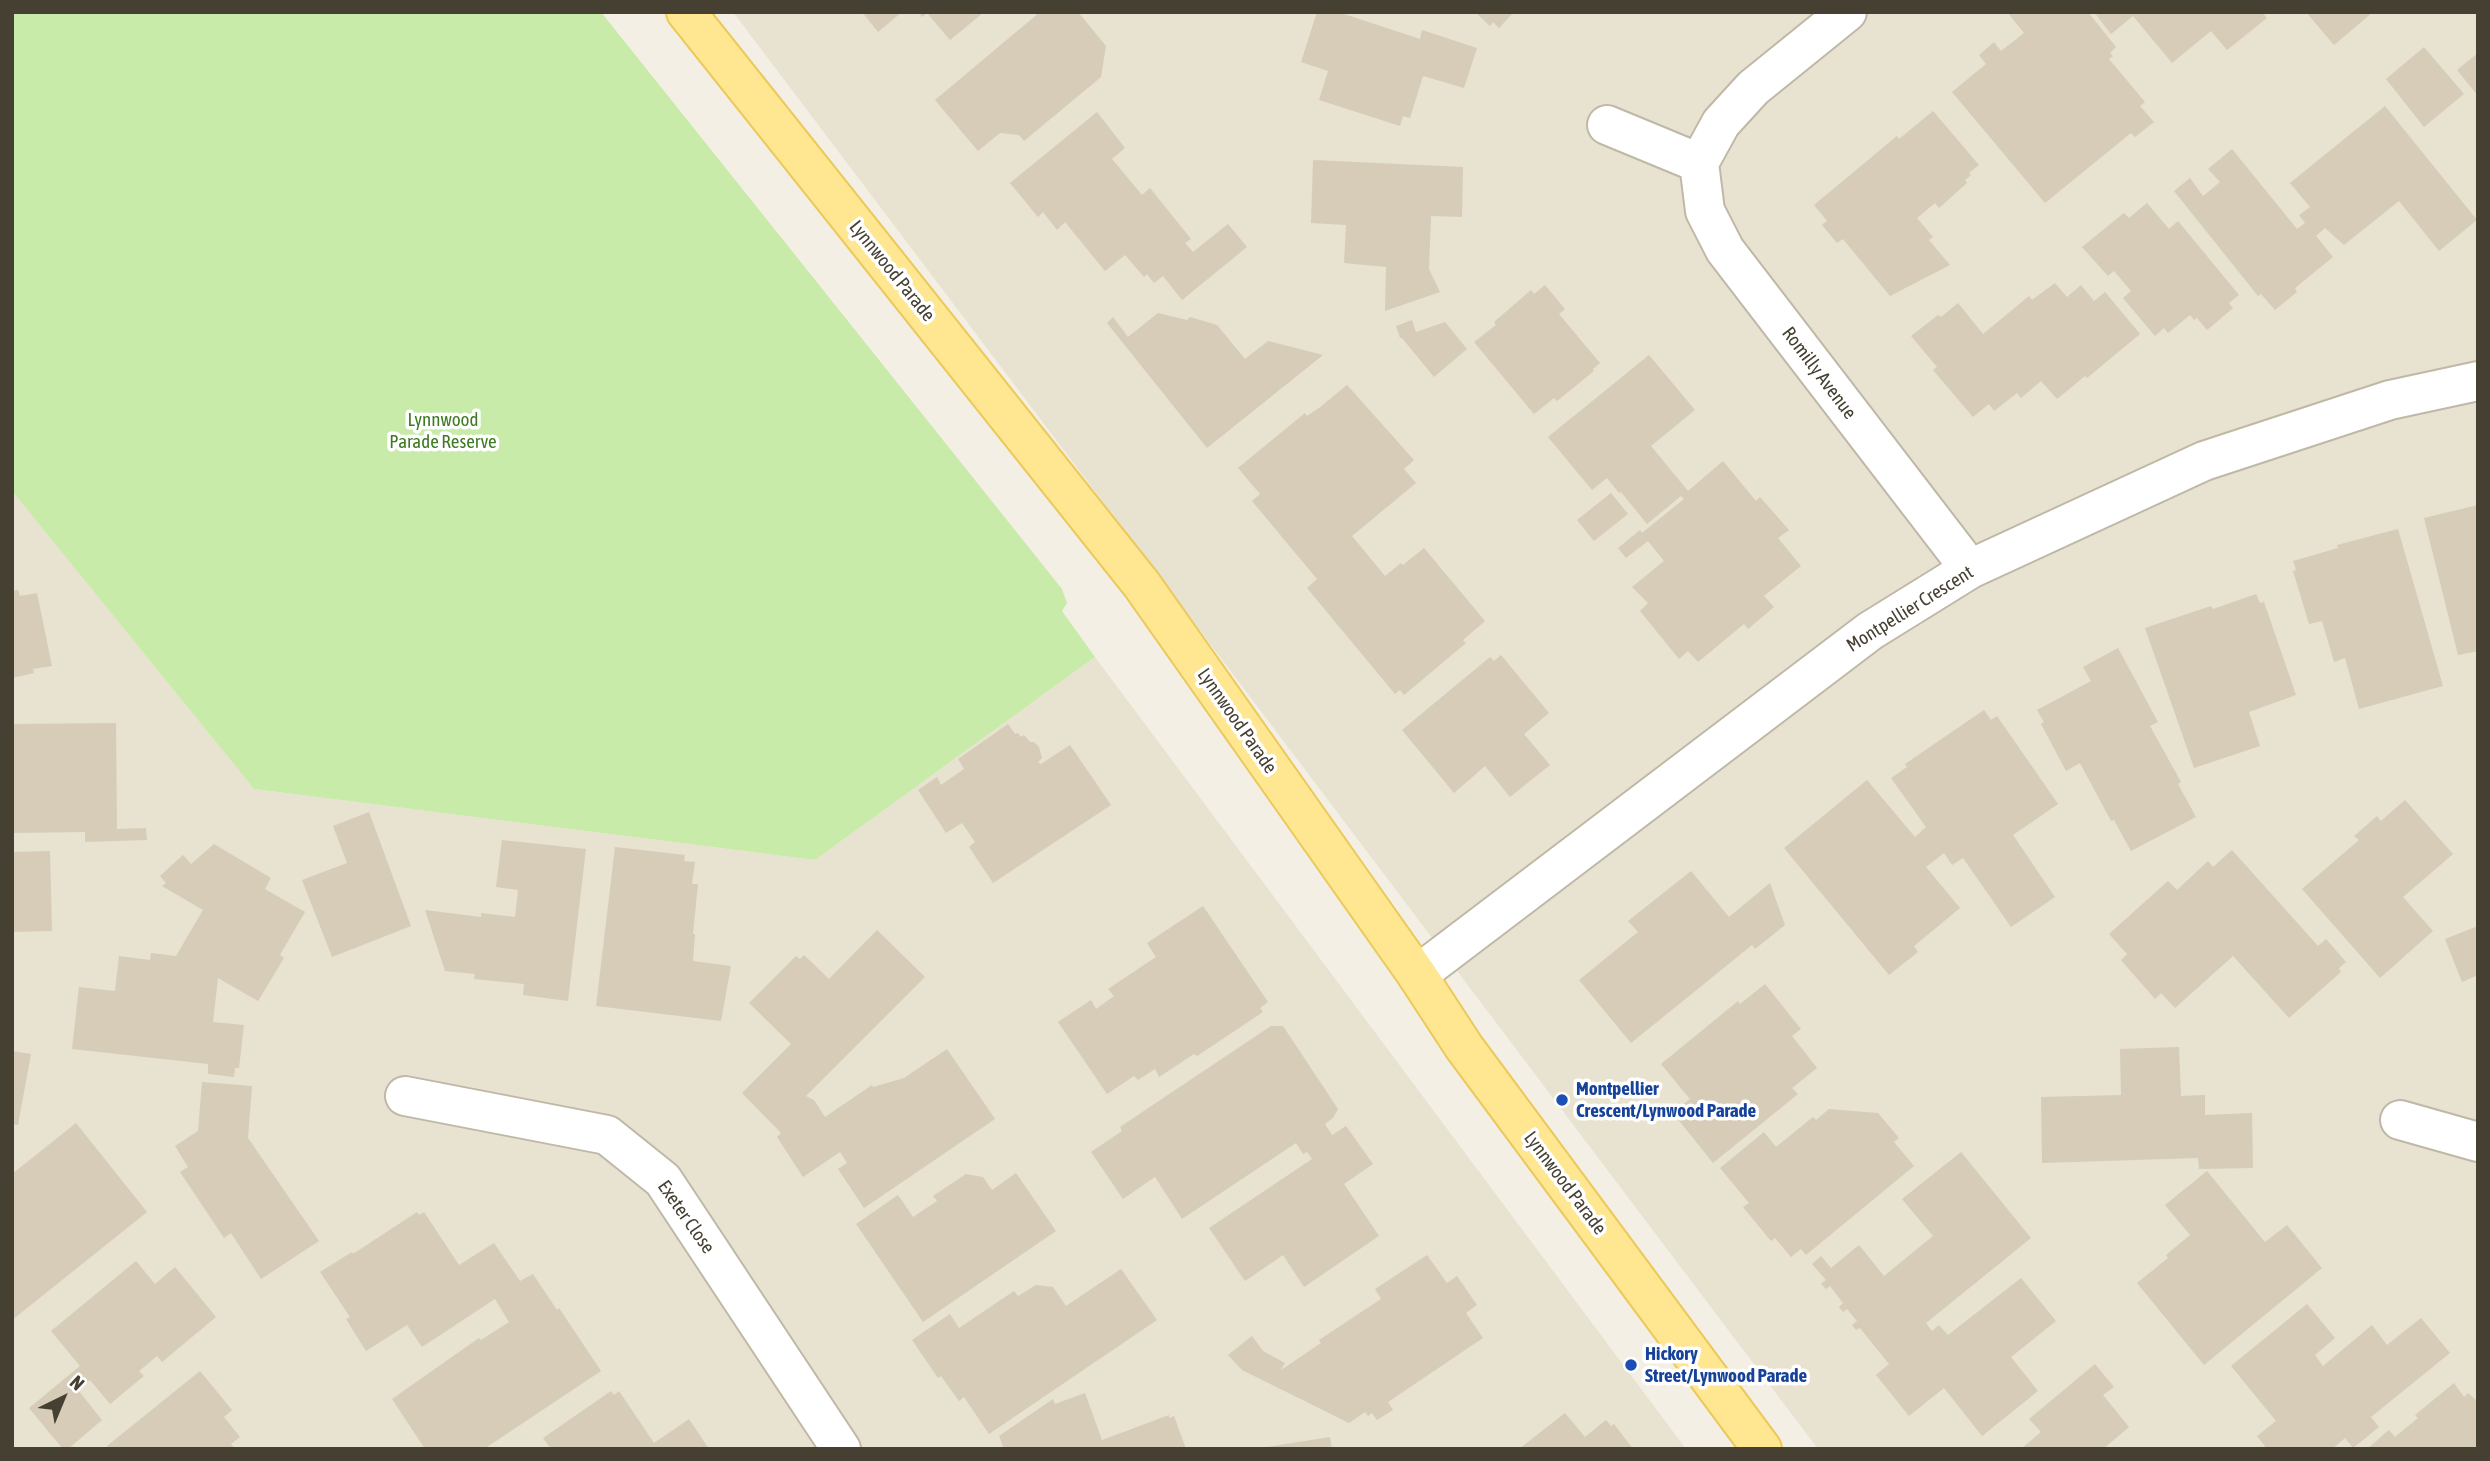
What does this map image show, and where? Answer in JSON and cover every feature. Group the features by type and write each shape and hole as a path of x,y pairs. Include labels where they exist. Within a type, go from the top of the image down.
{"main road":[{"name":"Lynnwood Parade","path":"687,12 1142,585 1417,975 1464,1047 1762,1449"}],"street":[{"path":"1607,125 1699,163 1721,123 1753,88 1847,12"},
{"name":"Romilly Avenue","path":"1699,163 1705,211 1725,250 1970,569"},
{"name":"Montpellier Crescent","path":"1417,975 1870,631 1970,569 2204,461 2390,400 2478,381"},
{"name":"Exeter Close","path":"405,1096 607,1135 617,1142 663,1180 841,1449"},
{"path":"2400,1120 2478,1142"}],"shaded area":[{"path":"733,12 2478,12 2478,1449 1818,1449"},
{"path":"12,491 254,789 815,860 1095,657 1686,1449 12,1449"}],"green space":[{"name":"Lynnwood Parade Reserve","path":"12,12 601,12 1062,589 1067,603 1062,611 1095,657 815,860 254,789 12,491"}],"building":[{"path":"862,12 902,12 878,32"},
{"path":"919,12 984,12 950,40 927,13 922,17"},
{"path":"1040,12 1078,12 1106,46 1101,77 1024,141 1019,135 1000,133 978,151 935,100"},
{"path":"1317,12 1338,12 1420,39 1422,30 1477,48 1464,88 1423,76 1410,118 1403,116 1400,126 1319,100 1328,71 1301,62"},
{"path":"1475,12 1514,12 1499,28 1493,22 1490,26"},
{"path":"2007,12 2088,12 2116,47 2110,53 2113,56 2109,59 2145,102 2140,106 2154,122 2135,137 2131,133 2045,203 1952,92 1986,64 1979,55 1994,42 2001,51 2024,33"},
{"path":"2094,12 2262,12 2267,18 2227,50 2211,31 2172,63 2133,16 2111,34"},
{"path":"2306,12 2373,12 2334,45"},
{"path":"2424,47 2464,94 2424,127 2386,79"},
{"path":"2478,53 2478,96 2457,70"},
{"path":"2385,106 2477,220 2439,251 2399,201 2344,245 2325,228 2316,236 2333,257 2295,288 2297,292 2275,310 2261,294 2258,296 2174,191 2190,178 2203,196 2220,182 2208,169 2232,149 2297,229 2305,223 2299,215 2310,207 2290,183"},
{"path":"1933,111 1979,165 1969,173 1971,175 1965,180 1967,183 1939,208 1935,203 1917,218 1933,237 1929,240 1950,265 1890,296 1843,239 1837,243 1822,225 1827,221 1814,205 1897,136 1899,139"},
{"path":"1097,112 1125,148 1112,159 1142,195 1150,188 1191,239 1185,243 1193,252 1228,224 1247,247 1182,300 1163,276 1154,283 1147,274 1144,277 1125,255 1105,271 1065,222 1057,230 1043,212 1038,217 1010,183"},
{"path":"1313,160 1463,167 1462,217 1431,216 1429,269 1440,292 1385,311 1386,267 1344,263 1346,225 1311,223"},
{"path":"2147,203 2169,229 2178,221 2239,295 2229,303 2233,308 2207,330 2197,318 2194,320 2190,315 2168,333 2164,328 2155,336 2123,298 2131,291 2114,271 2108,276 2082,247 2124,213 2129,218"},
{"path":"2055,283 2067,297 2081,285 2094,301 2105,292 2140,334 2057,399 2041,381 2021,398 2017,393 1994,411 1989,404 1973,417 1933,370 1937,367 1911,336 1958,303 1983,334 2029,296 2032,300"},
{"path":"1545,285 1565,309 1559,314 1600,363 1557,401 1554,398 1534,414 1474,342 1496,325 1494,322 1531,290 1534,294"},
{"path":"1158,313 1187,320 1190,317 1217,325 1245,359 1268,341 1323,355 1207,448 1107,323 1113,317 1128,337"},
{"path":"1412,320 1416,332 1445,322 1467,349 1434,377 1400,338 1396,326"},
{"path":"1649,355 1695,410 1651,446 1688,491 1723,461 1756,501 1760,497 1789,530 1778,538 1801,566 1764,596 1774,607 1748,629 1744,624 1698,662 1688,651 1679,659 1640,611 1648,603 1632,587 1664,561 1648,541 1626,558 1618,548 1640,530 1642,533 1684,499 1681,496 1647,524 1607,478 1592,490 1548,437"},
{"path":"1347,385 1414,460 1404,469 1416,483 1352,536 1385,576 1424,548 1485,621 1463,640 1466,643 1404,695 1400,690 1395,694 1307,588 1317,579 1252,501 1260,494 1238,468 1305,413 1307,416 1319,408"},
{"path":"1611,493 1628,514 1594,541 1577,520"},
{"path":"2478,505 2478,651 2458,655 2424,518"},
{"path":"2398,529 2443,686 2359,709 2345,658 2334,662 2322,621 2309,624 2293,571 2296,570 2293,561 2338,548 2337,545"},
{"path":"18,590 20,596 37,593 52,666 33,669 34,673 12,678 12,591"},
{"path":"2256,594 2260,603 2264,602 2296,695 2249,712 2260,746 2194,768 2145,628"},
{"path":"2118,648 2158,722 2150,726 2181,782 2178,784 2196,817 2131,851 2114,820 2111,821 2080,763 2066,771 2041,724 2044,722 2037,710 2091,681 2083,667"},
{"path":"1501,655 1549,713 1524,734 1550,765 1510,797 1485,766 1454,793 1402,730 1490,657 1494,661"},
{"path":"1984,710 1991,720 1997,716 2058,804 2013,835 2055,897 2011,927 1963,858 1952,865 1944,853 1926,867 1960,908 1914,946 1918,952 1889,975 1784,848 1867,780 1915,837 1926,827 1891,778 1907,767 1905,764"},
{"path":"116,723 117,829 146,828 147,840 85,842 85,832 12,833 12,724"},
{"path":"1008,724 1015,734 1018,733 1021,737 1024,735 1039,747 1042,758 1038,762 1041,764 1070,745 1111,805 993,883 969,847 975,842 962,823 946,833 918,790 937,777 941,785 964,769 958,759"},
{"path":"2405,800 2453,854 2403,897 2433,931 2380,978 2302,889 2359,840 2354,836 2377,816 2381,821"},
{"path":"369,812 411,926 332,957 302,880 347,863 333,826"},
{"path":"502,840 586,849 568,1001 523,995 524,984 474,979 475,974 445,971 425,910 481,917 481,913 515,917 518,890 496,887"},
{"path":"214,844 271,878 265,889 305,912 280,955 284,958 258,1001 218,978 213,1022 244,1025 239,1068 235,1068 234,1077 208,1074 208,1064 72,1049 79,987 115,991 119,956 150,960 151,953 176,956 203,910 162,886 166,883 160,876 183,855 191,864"},
{"path":"615,847 685,855 684,861 695,862 692,884 698,884 693,961 731,966 721,1021 596,1006"},
{"path":"2232,850 2318,946 2326,939 2346,962 2339,968 2341,972 2289,1018 2233,956 2175,1008 2161,993 2155,999 2121,960 2127,954 2109,934 2168,881 2177,890 2208,861 2213,867"},
{"path":"50,851 52,931 12,932 12,852"},
{"path":"1691,871 1729,917 1770,883 1785,925 1755,949 1752,945 1631,1043 1579,980 1638,932 1628,921"},
{"path":"1203,906 1268,1002 1260,1008 1263,1012 1197,1056 1194,1054 1159,1077 1155,1069 1138,1080 1134,1076 1107,1094 1058,1022 1091,1000 1096,1009 1114,996 1108,989 1156,957 1147,943"},
{"path":"2478,926 2478,975 2462,982 2445,939"},
{"path":"877,930 925,977 806,1096 814,1100 825,1117 872,1085 873,1087 904,1078 947,1049 995,1119 864,1208 838,1169 847,1163 840,1152 803,1177 777,1137 781,1133 742,1093 791,1044 749,1003 796,956 800,959 804,955 829,979"},
{"path":"1765,984 1801,1029 1792,1036 1817,1068 1792,1088 1798,1094 1713,1163 1673,1113 1690,1099 1661,1064 1738,1001 1740,1004"},
{"path":"1271,1026 1283,1026 1338,1109 1333,1118 1325,1124 1332,1135 1346,1126 1373,1164 1344,1184 1379,1236 1304,1287 1283,1255 1245,1281 1209,1228 1312,1159 1307,1152 1303,1154 1296,1143 1182,1219 1155,1177 1123,1199 1091,1152 1122,1131 1120,1127"},
{"path":"2179,1047 2181,1096 2205,1095 2205,1115 2252,1113 2253,1168 2199,1169 2198,1158 2042,1163 2041,1097 2121,1095 2120,1049"},
{"path":"12,1051 31,1054 18,1125 12,1124"},
{"path":"202,1082 252,1086 248,1138 319,1241 261,1279 231,1233 224,1238 180,1172 188,1167 175,1146 198,1131"},
{"path":"1829,1109 1878,1113 1899,1138 1894,1142 1914,1166 1806,1255 1801,1249 1791,1257 1775,1238 1771,1241 1743,1207 1749,1203 1720,1168 1764,1132 1776,1147 1813,1117 1816,1120"},
{"path":"76,1123 147,1212 12,1320 12,1174"},
{"path":"1961,1152 2031,1238 1926,1323 1932,1331 1939,1325 1948,1335 2021,1278 2056,1321 2011,1357 2038,1391 1982,1436 1944,1388 1909,1416 1876,1375 1889,1364 1860,1328 1856,1330 1852,1325 1857,1321 1847,1309 1843,1312 1839,1307 1843,1303 1830,1286 1826,1289 1821,1284 1826,1280 1812,1264 1821,1256 1831,1268 1859,1245 1884,1276 1933,1236 1902,1199"},
{"path":"2207,1171 2265,1242 2287,1225 2322,1268 2204,1365 2137,1283 2168,1258 2166,1255 2190,1235 2165,1205"},
{"path":"1016,1173 1056,1231 923,1322 856,1224 898,1195 913,1217 937,1201 933,1196 966,1174 983,1177 992,1190"},
{"path":"417,1212 419,1215 424,1212 459,1265 494,1243 520,1281 533,1274 601,1371 484,1449 425,1449 392,1399 479,1338 481,1340 509,1322 495,1299 422,1347 407,1325 366,1351 346,1319 350,1317 320,1272"},
{"path":"1427,1255 1447,1283 1457,1276 1477,1305 1466,1313 1483,1338 1388,1402 1393,1410 1377,1420 1372,1413 1368,1416 1365,1412 1349,1423 1242,1370 1228,1355 1252,1336 1263,1351 1285,1363 1281,1370 1321,1343 1319,1340 1381,1299 1375,1289"},
{"path":"136,1261 155,1284 175,1267 216,1317 162,1362 157,1356 139,1371 144,1376 110,1404 90,1380 78,1390 102,1420 68,1449 63,1449 29,1408 80,1366 51,1331"},
{"path":"1121,1269 1157,1320 989,1434 964,1397 959,1401 941,1376 938,1378 912,1340 950,1314 959,1328 1014,1291 1018,1296 1036,1285 1053,1287 1066,1306"},
{"path":"2307,1304 2335,1338 2315,1355 2323,1366 2372,1325 2387,1345 2421,1318 2450,1353 2371,1417 2379,1427 2353,1448 2345,1438 2332,1449 2267,1449 2257,1436 2276,1421 2231,1366"},
{"path":"2095,1364 2114,1387 2103,1395 2129,1427 2103,1449 2021,1449 2041,1432 2029,1419"},
{"path":"200,1371 232,1410 224,1417 240,1437 231,1444 235,1449 109,1449 107,1446"},
{"path":"2454,1383 2464,1397 2468,1393 2478,1402 2478,1449 2367,1449 2389,1430 2395,1437 2418,1418 2415,1415"},
{"path":"611,1391 614,1395 619,1391 654,1443 689,1419 709,1449 551,1449 543,1438"},
{"path":"1085,1393 1102,1440 1169,1415 1169,1418 1174,1416 1186,1449 1004,1449 999,1436 1053,1399 1055,1404"},
{"path":"1565,1413 1585,1437 1606,1420 1611,1426 1614,1424 1633,1449 1519,1449"},
{"path":"1330,1437 1332,1449 1267,1449 1267,1447"}],"place":[{"name":"Montpellier Crescent/Lynwood Parade","path":"1562,1100"},
{"name":"Hickory Street/Lynwood Parade","path":"1631,1365"}]}
